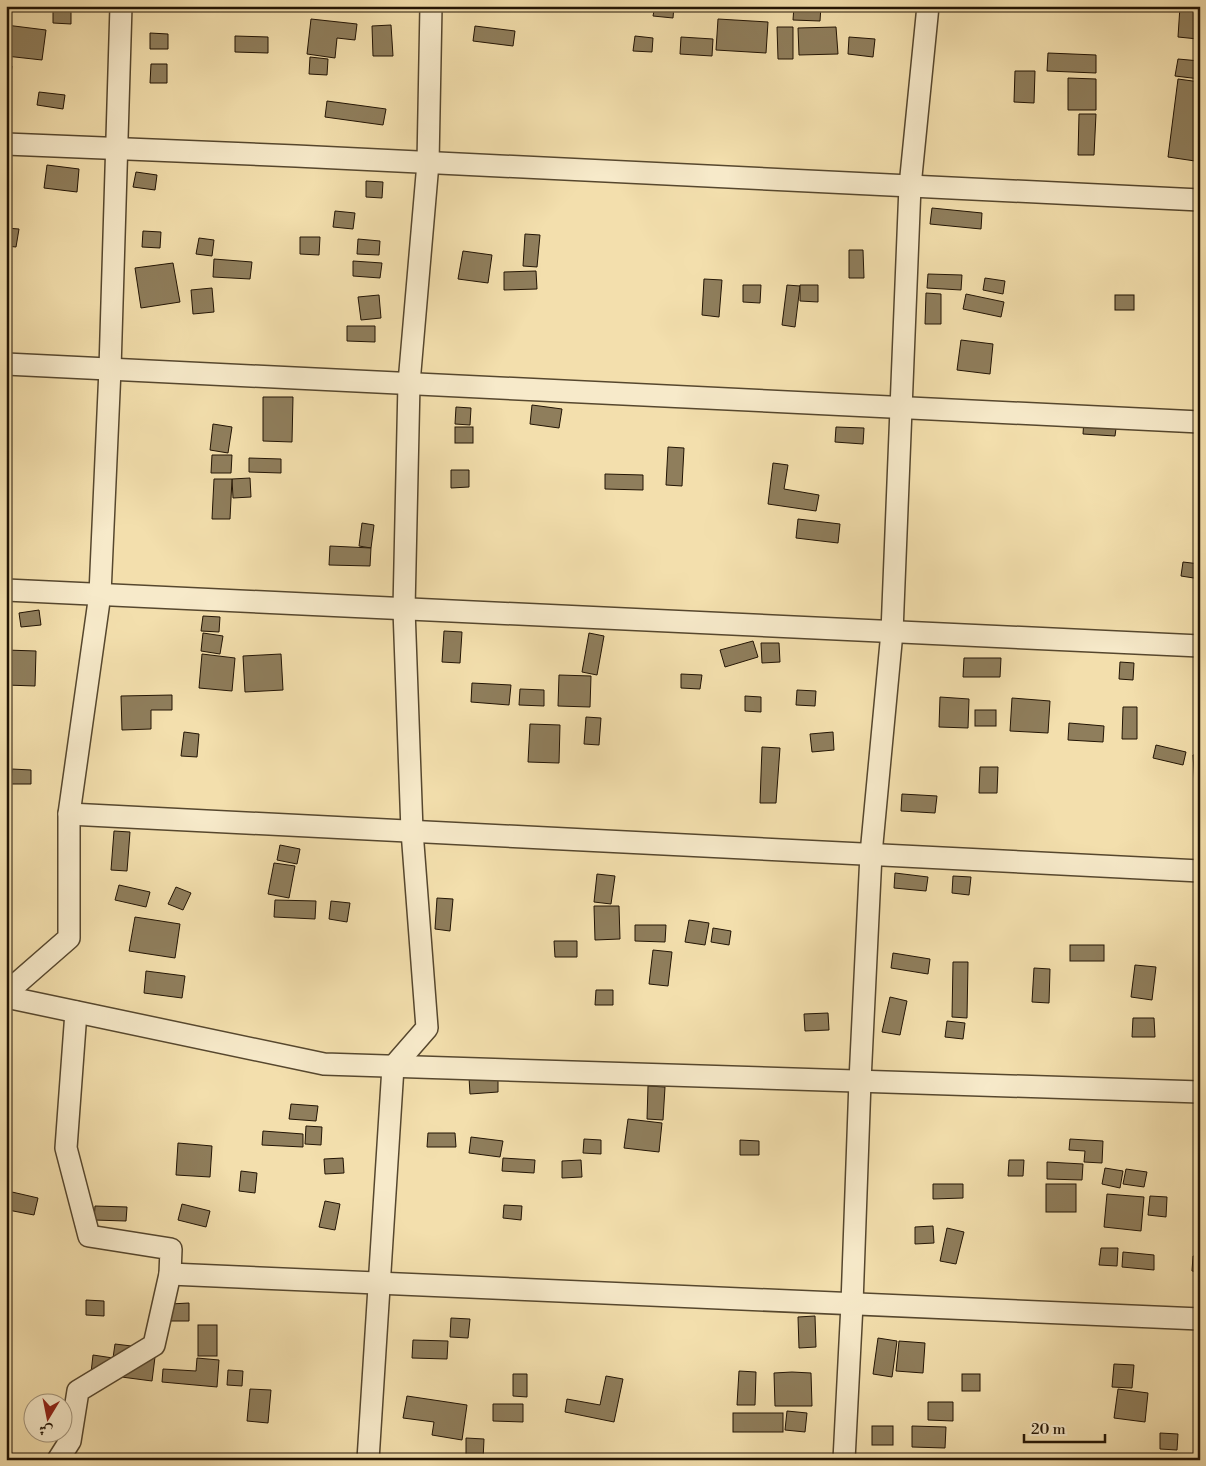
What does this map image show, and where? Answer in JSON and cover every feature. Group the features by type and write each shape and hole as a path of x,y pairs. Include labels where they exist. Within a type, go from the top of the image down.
{"street":[{"path":"6,995 69,938 69,814 100,594 110,369 121,6"},
{"path":"368,1460 393,1067 426,1028 412,831 404,609 409,383 428,162 431,6"},
{"path":"844,1460 871,854 892,632 910,186 928,6"},
{"path":"6,144 428,162 1200,200"},
{"path":"6,364 1200,422"},
{"path":"6,590 1200,646"},
{"path":"69,814 1200,870"},
{"path":"6,995 76,1012 324,1064 1200,1092"},
{"path":"58,1460 70,1441 78,1391 154,1345 170,1274 171,1249 89,1236 66,1148 76,1012"},
{"path":"170,1274 1200,1319"}],"building":[{"path":"53,6 71,6 71,24 53,23"},
{"path":"655,6 674,6 673,18 653,16"},
{"path":"794,6 821,6 820,21 793,20"},
{"path":"1180,6 1200,6 1198,39 1178,37"},
{"path":"311,19 357,24 355,40 337,38 335,58 307,54"},
{"path":"718,19 768,22 766,53 716,50"},
{"path":"6,25 46,30 42,60 6,56"},
{"path":"391,25 393,56 373,56 372,26"},
{"path":"475,26 515,31 513,46 473,41"},
{"path":"777,27 793,27 793,59 778,59"},
{"path":"836,27 838,54 799,55 798,28"},
{"path":"150,33 168,34 168,49 150,49"},
{"path":"235,36 268,37 268,53 235,52"},
{"path":"635,36 653,38 652,52 633,51"},
{"path":"681,37 713,39 712,56 680,54"},
{"path":"849,37 875,39 873,57 848,54"},
{"path":"1048,53 1096,55 1096,73 1047,71"},
{"path":"310,57 328,59 327,75 309,74"},
{"path":"1178,59 1200,61 1200,79 1175,76"},
{"path":"151,64 167,64 167,83 150,83"},
{"path":"6,65 12,66 9,90 6,90"},
{"path":"1015,71 1035,71 1034,103 1014,102"},
{"path":"1068,78 1096,79 1096,110 1068,110"},
{"path":"1178,79 1200,82 1200,127 1195,161 1168,157"},
{"path":"39,92 65,95 63,109 37,105"},
{"path":"327,101 386,109 383,125 325,117"},
{"path":"1079,114 1096,114 1094,155 1078,155"},
{"path":"47,165 79,169 77,192 44,188"},
{"path":"136,172 157,175 155,190 133,187"},
{"path":"366,181 383,182 382,198 366,197"},
{"path":"932,208 982,213 981,229 930,224"},
{"path":"335,211 355,213 353,229 333,227"},
{"path":"6,228 19,229 16,247 6,246"},
{"path":"143,231 161,232 160,248 142,247"},
{"path":"525,234 540,235 537,267 523,266"},
{"path":"300,237 320,237 319,255 300,254"},
{"path":"199,238 214,240 212,256 196,254"},
{"path":"358,239 380,241 379,255 357,254"},
{"path":"849,250 863,250 864,278 849,278"},
{"path":"463,251 492,255 488,283 458,279"},
{"path":"214,259 252,262 250,279 213,277"},
{"path":"353,261 382,263 380,278 353,276"},
{"path":"173,263 180,302 141,308 135,268"},
{"path":"536,271 537,289 504,290 504,272"},
{"path":"928,274 962,275 961,290 927,288"},
{"path":"985,278 1005,281 1003,294 983,290"},
{"path":"704,279 722,280 719,317 702,315"},
{"path":"743,285 761,285 760,303 743,302"},
{"path":"787,285 800,286 795,327 782,325"},
{"path":"800,285 818,285 818,302 800,301"},
{"path":"212,288 214,312 193,314 191,290"},
{"path":"926,293 941,294 941,324 925,324"},
{"path":"966,294 1004,302 1001,317 963,309"},
{"path":"379,295 381,318 361,320 358,297"},
{"path":"1115,295 1134,295 1134,310 1115,310"},
{"path":"347,326 375,326 375,342 347,341"},
{"path":"961,340 993,344 990,374 957,370"},
{"path":"263,397 293,397 292,442 263,441"},
{"path":"532,405 562,409 559,428 530,424"},
{"path":"456,407 471,408 470,425 455,424"},
{"path":"1084,419 1117,421 1115,436 1083,434"},
{"path":"213,424 232,427 228,453 210,450"},
{"path":"455,427 473,427 473,443 455,443"},
{"path":"836,427 864,428 863,444 835,442"},
{"path":"668,447 684,448 682,486 666,485"},
{"path":"212,455 232,455 231,473 211,473"},
{"path":"249,458 281,459 281,473 249,472"},
{"path":"773,463 788,465 784,489 819,495 816,511 768,504"},
{"path":"451,470 469,470 469,487 451,488"},
{"path":"605,474 643,475 643,490 605,489"},
{"path":"250,478 251,497 233,498 232,479"},
{"path":"214,479 232,479 230,519 212,519"},
{"path":"798,519 840,524 838,543 796,538"},
{"path":"362,523 374,525 371,548 359,546"},
{"path":"330,546 371,548 370,566 329,565"},
{"path":"1183,562 1200,564 1200,579 1181,576"},
{"path":"39,610 41,625 21,627 19,613"},
{"path":"203,616 220,617 219,632 201,631"},
{"path":"444,631 462,632 460,663 442,662"},
{"path":"203,633 223,636 220,654 201,651"},
{"path":"589,633 604,636 597,675 582,672"},
{"path":"753,641 758,657 725,667 720,650"},
{"path":"761,643 779,643 780,662 762,663"},
{"path":"6,650 36,651 35,686 6,685"},
{"path":"202,654 235,658 232,691 199,688"},
{"path":"281,654 283,690 245,692 243,656"},
{"path":"964,658 1001,658 1000,677 963,677"},
{"path":"1120,662 1134,663 1133,680 1119,679"},
{"path":"681,674 702,675 700,689 681,688"},
{"path":"559,675 591,676 590,707 558,706"},
{"path":"472,683 511,685 509,705 471,702"},
{"path":"520,689 544,690 544,706 519,705"},
{"path":"797,690 816,691 815,706 796,705"},
{"path":"172,695 172,710 151,710 151,729 122,730 121,696"},
{"path":"745,696 761,697 761,712 745,711"},
{"path":"940,697 969,699 968,728 939,727"},
{"path":"1012,698 1050,701 1048,733 1010,731"},
{"path":"1123,707 1137,707 1137,739 1122,739"},
{"path":"975,710 996,710 996,726 975,726"},
{"path":"586,717 601,718 599,745 584,744"},
{"path":"1069,723 1104,726 1103,742 1068,740"},
{"path":"530,724 560,725 559,763 528,762"},
{"path":"184,732 199,734 197,757 181,756"},
{"path":"833,732 834,750 812,752 810,734"},
{"path":"1156,745 1186,752 1183,765 1153,758"},
{"path":"762,747 780,748 776,803 760,803"},
{"path":"1200,754 1200,785 1195,786 1193,755"},
{"path":"980,767 998,767 997,793 979,793"},
{"path":"12,769 31,770 31,784 11,784"},
{"path":"902,794 937,796 935,813 901,811"},
{"path":"114,831 130,832 127,871 111,870"},
{"path":"280,845 300,849 297,864 277,860"},
{"path":"274,863 295,866 289,898 268,894"},
{"path":"895,873 928,877 926,891 894,888"},
{"path":"597,874 615,876 611,904 594,902"},
{"path":"953,876 971,877 969,895 952,893"},
{"path":"119,885 150,892 146,907 115,900"},
{"path":"176,887 191,893 183,910 168,904"},
{"path":"437,898 453,899 450,931 435,929"},
{"path":"275,900 316,901 315,919 274,917"},
{"path":"331,901 350,903 347,922 329,919"},
{"path":"594,906 619,906 620,939 595,940"},
{"path":"135,917 180,924 175,958 129,951"},
{"path":"689,920 709,923 705,945 685,942"},
{"path":"635,925 666,925 665,942 635,941"},
{"path":"713,928 731,931 729,945 711,942"},
{"path":"554,941 577,941 577,957 555,957"},
{"path":"1070,945 1104,945 1104,961 1070,961"},
{"path":"653,950 672,952 668,986 649,984"},
{"path":"893,953 930,959 928,974 891,968"},
{"path":"953,962 968,962 967,1018 952,1017"},
{"path":"1135,965 1156,967 1152,1000 1131,997"},
{"path":"1034,968 1050,969 1049,1003 1032,1002"},
{"path":"146,971 185,976 182,998 144,993"},
{"path":"596,990 613,990 613,1005 595,1005"},
{"path":"890,997 907,1001 900,1035 882,1032"},
{"path":"828,1013 829,1030 805,1031 804,1014"},
{"path":"1133,1018 1154,1018 1155,1037 1132,1037"},
{"path":"947,1021 965,1023 963,1039 945,1037"},
{"path":"498,1076 498,1092 470,1094 469,1077"},
{"path":"648,1086 665,1087 663,1120 647,1119"},
{"path":"291,1104 318,1106 316,1121 289,1119"},
{"path":"628,1119 662,1123 659,1152 624,1148"},
{"path":"306,1126 322,1127 321,1145 305,1144"},
{"path":"263,1131 303,1134 303,1147 262,1145"},
{"path":"428,1133 455,1133 456,1147 427,1147"},
{"path":"471,1137 503,1141 500,1157 469,1153"},
{"path":"584,1139 601,1140 601,1154 583,1153"},
{"path":"1070,1139 1103,1141 1102,1163 1084,1162 1085,1151 1069,1150"},
{"path":"740,1140 759,1141 759,1155 740,1155"},
{"path":"178,1143 212,1146 210,1177 176,1175"},
{"path":"343,1158 344,1173 325,1174 324,1159"},
{"path":"503,1158 535,1160 534,1173 502,1171"},
{"path":"581,1160 582,1177 562,1178 562,1161"},
{"path":"1009,1160 1024,1160 1023,1176 1008,1176"},
{"path":"1047,1162 1083,1164 1082,1180 1047,1179"},
{"path":"1105,1168 1123,1171 1120,1188 1102,1184"},
{"path":"1126,1169 1147,1172 1144,1187 1123,1184"},
{"path":"241,1171 257,1173 255,1193 239,1191"},
{"path":"933,1184 963,1184 963,1198 933,1199"},
{"path":"1046,1184 1076,1184 1076,1212 1046,1212"},
{"path":"12,1192 38,1198 34,1215 8,1210"},
{"path":"1107,1194 1144,1197 1141,1231 1104,1227"},
{"path":"1150,1196 1167,1197 1166,1217 1148,1215"},
{"path":"325,1201 340,1204 335,1230 319,1227"},
{"path":"182,1204 210,1211 206,1227 178,1220"},
{"path":"504,1205 522,1206 521,1220 503,1218"},
{"path":"95,1206 127,1207 126,1221 94,1220"},
{"path":"933,1226 934,1243 915,1244 915,1227"},
{"path":"947,1228 964,1232 956,1264 940,1261"},
{"path":"1101,1248 1118,1248 1117,1266 1099,1265"},
{"path":"1123,1252 1154,1255 1154,1270 1122,1267"},
{"path":"1193,1256 1200,1257 1200,1272 1192,1271"},
{"path":"86,1300 104,1301 104,1316 86,1315"},
{"path":"189,1303 189,1321 171,1321 170,1304"},
{"path":"815,1316 816,1347 799,1348 798,1317"},
{"path":"451,1318 470,1319 468,1338 450,1337"},
{"path":"198,1325 217,1325 217,1356 198,1356"},
{"path":"878,1338 897,1341 892,1377 873,1374"},
{"path":"413,1340 448,1341 447,1359 412,1358"},
{"path":"899,1341 925,1343 923,1373 896,1371"},
{"path":"115,1344 156,1349 152,1381 91,1373 93,1355 113,1358"},
{"path":"197,1358 219,1360 217,1387 162,1382 163,1369 196,1371"},
{"path":"1114,1364 1134,1365 1132,1388 1112,1387"},
{"path":"228,1370 243,1371 242,1386 227,1385"},
{"path":"739,1371 756,1372 755,1405 737,1405"},
{"path":"774,1373 811,1373 812,1406 775,1406"},
{"path":"513,1374 527,1374 527,1397 513,1396"},
{"path":"962,1374 980,1374 980,1391 962,1391"},
{"path":"606,1376 623,1379 614,1422 565,1412 567,1399 600,1405"},
{"path":"250,1389 271,1390 268,1423 247,1421"},
{"path":"1118,1389 1148,1393 1145,1422 1114,1418"},
{"path":"407,1396 467,1405 462,1440 432,1435 434,1422 403,1418"},
{"path":"928,1402 953,1402 953,1421 928,1420"},
{"path":"493,1404 523,1404 523,1422 493,1421"},
{"path":"787,1411 807,1413 805,1432 785,1430"},
{"path":"733,1413 783,1413 783,1432 733,1432"},
{"path":"872,1426 893,1426 893,1445 872,1445"},
{"path":"912,1426 946,1427 945,1448 912,1447"},
{"path":"1160,1433 1178,1434 1177,1450 1160,1449"},
{"path":"466,1438 484,1439 483,1460 466,1460"},
{"path":"399,1456 419,1456 419,1460 399,1460"}]}
